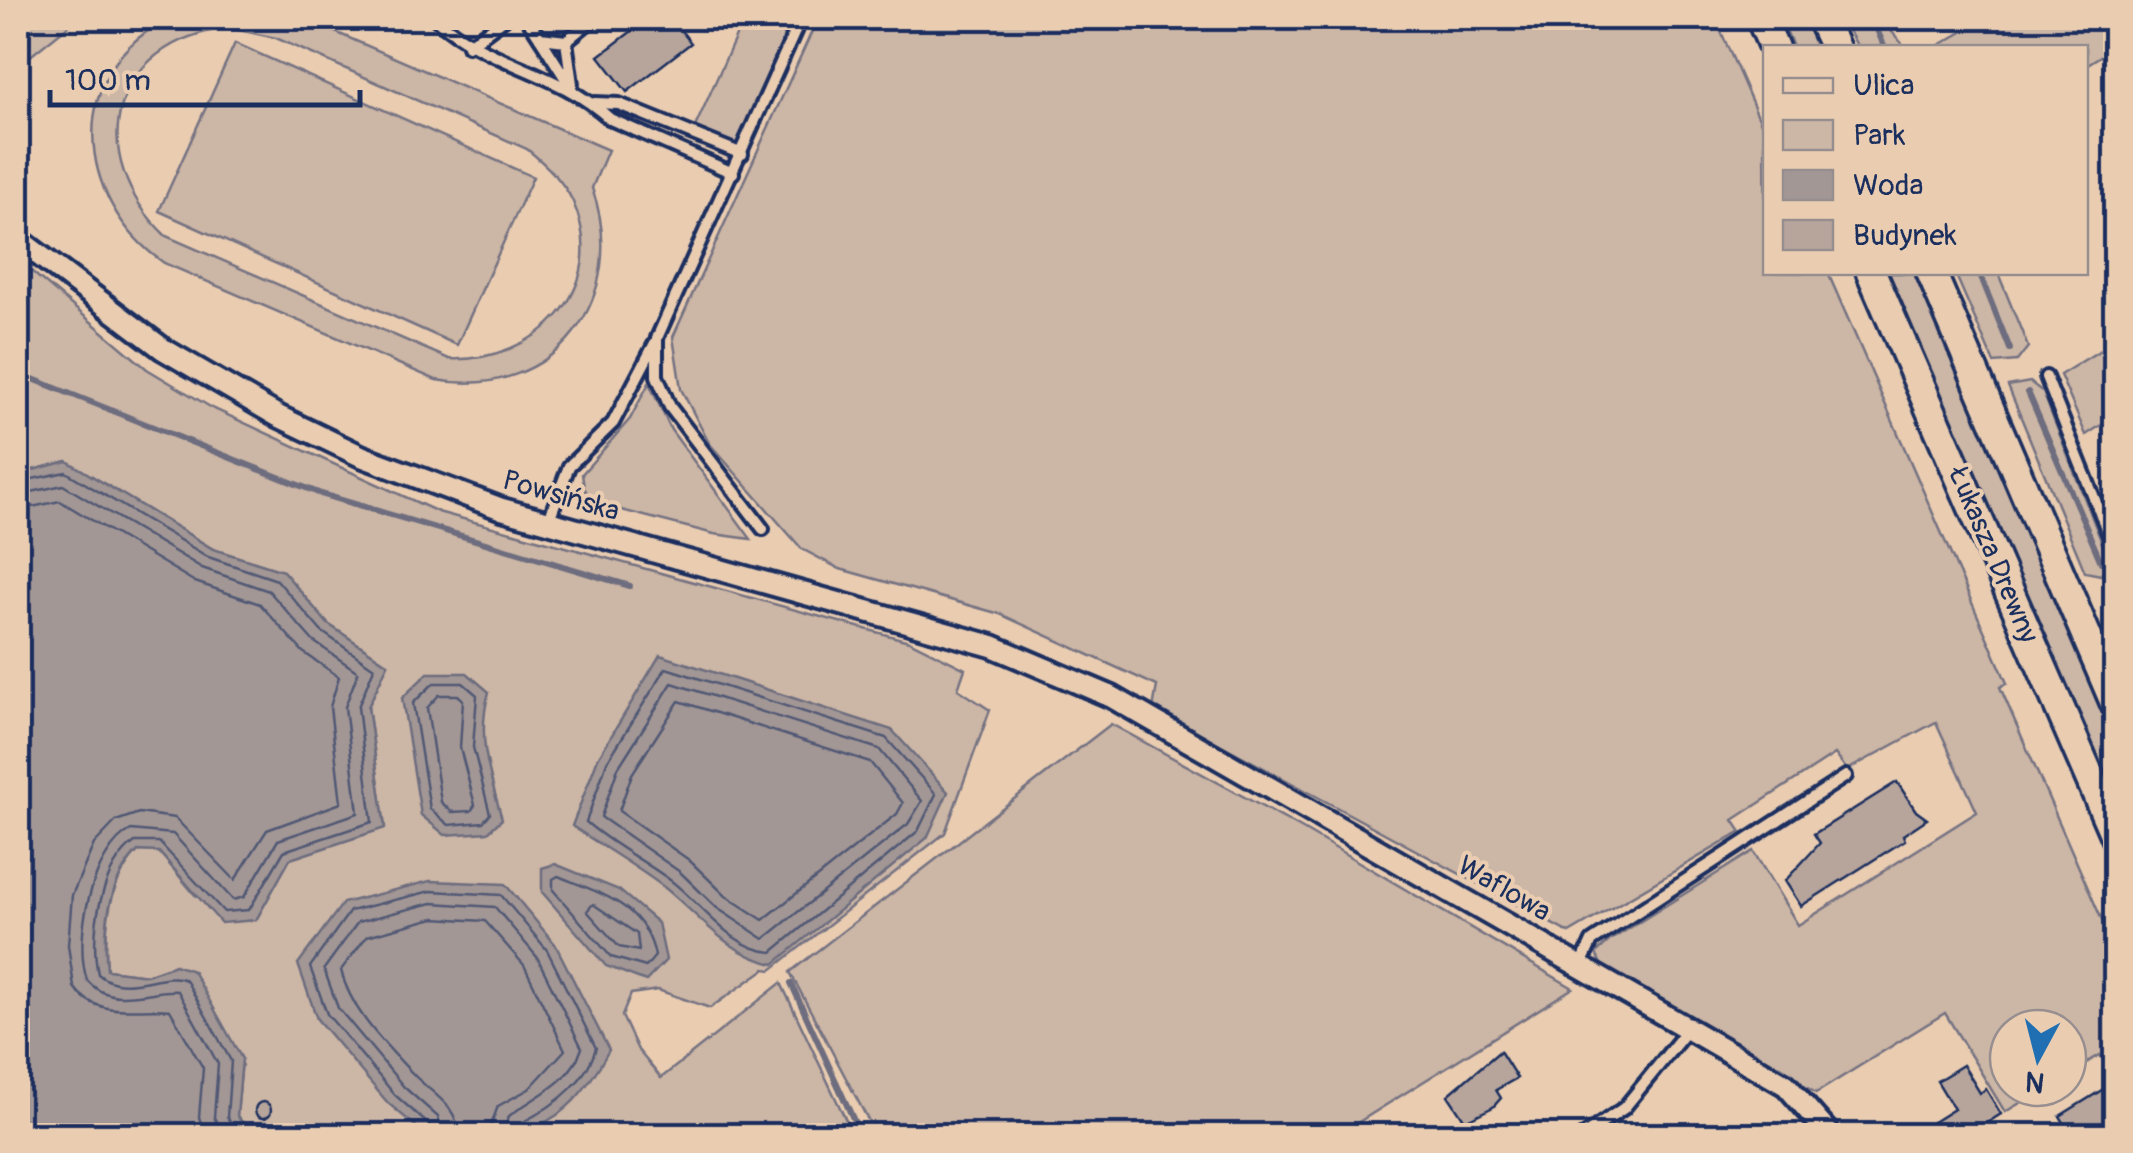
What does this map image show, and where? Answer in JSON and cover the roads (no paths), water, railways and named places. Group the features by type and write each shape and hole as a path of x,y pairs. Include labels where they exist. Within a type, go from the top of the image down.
{"main road":[{"path":"1761,18 1773,45"},
{"path":"1821,18 1834,45"},
{"name":"Łukasza Drewny","path":"1872,275 2116,838"},
{"name":"Łukasza Drewny","path":"1932,275 2116,706"}],"street":[{"name":"Powsińska","path":"18,239 163,349 278,416 412,477 548,522 992,646 1052,668 1134,709"},
{"name":"Waflowa","path":"1134,709 1786,1085 1831,1136"}],"lane":[{"path":"436,18 468,46 596,102 620,104 742,154"},
{"path":"468,46 505,18"},
{"path":"526,18 573,90"},
{"path":"540,38 566,40 594,18"},
{"path":"548,522 570,466 614,423 657,338 802,18"},
{"path":"566,40 573,90"},
{"path":"596,102 610,119 734,173"},
{"path":"657,338 657,376 670,407 763,529"},
{"path":"2046,378 2116,553"},
{"path":"1580,965 1592,942 1846,776"},
{"path":"1584,1136 1624,1108 1689,1028"}],"water":[{"path":"67,461 213,549 283,571 328,624 388,664 368,707 385,828 290,859 256,920 221,923 159,852 138,851 120,876 107,922 107,970 147,975 175,965 193,971 242,1059 237,1116 244,1124 266,1132 303,1128 313,1135 18,1135 18,474"},
{"path":"660,655 892,730 948,792 927,838 774,964 728,943 665,888 572,826 598,758"},
{"path":"428,673 467,673 489,692 484,740 502,819 488,832 445,835 421,815 402,698"},
{"path":"555,864 619,890 658,923 666,960 646,981 606,966 542,892 542,868"},
{"path":"430,881 505,884 555,944 609,1050 573,1102 534,1127 487,1135 426,1135 388,1103 317,1019 298,964 343,903"}],"waterway":[{"path":"1872,18 1884,45"},
{"path":"1980,275 2010,349"},
{"path":"18,373 321,494 630,586"},
{"path":"2028,392 2101,562"},
{"path":"791,983 861,1136"}]}
